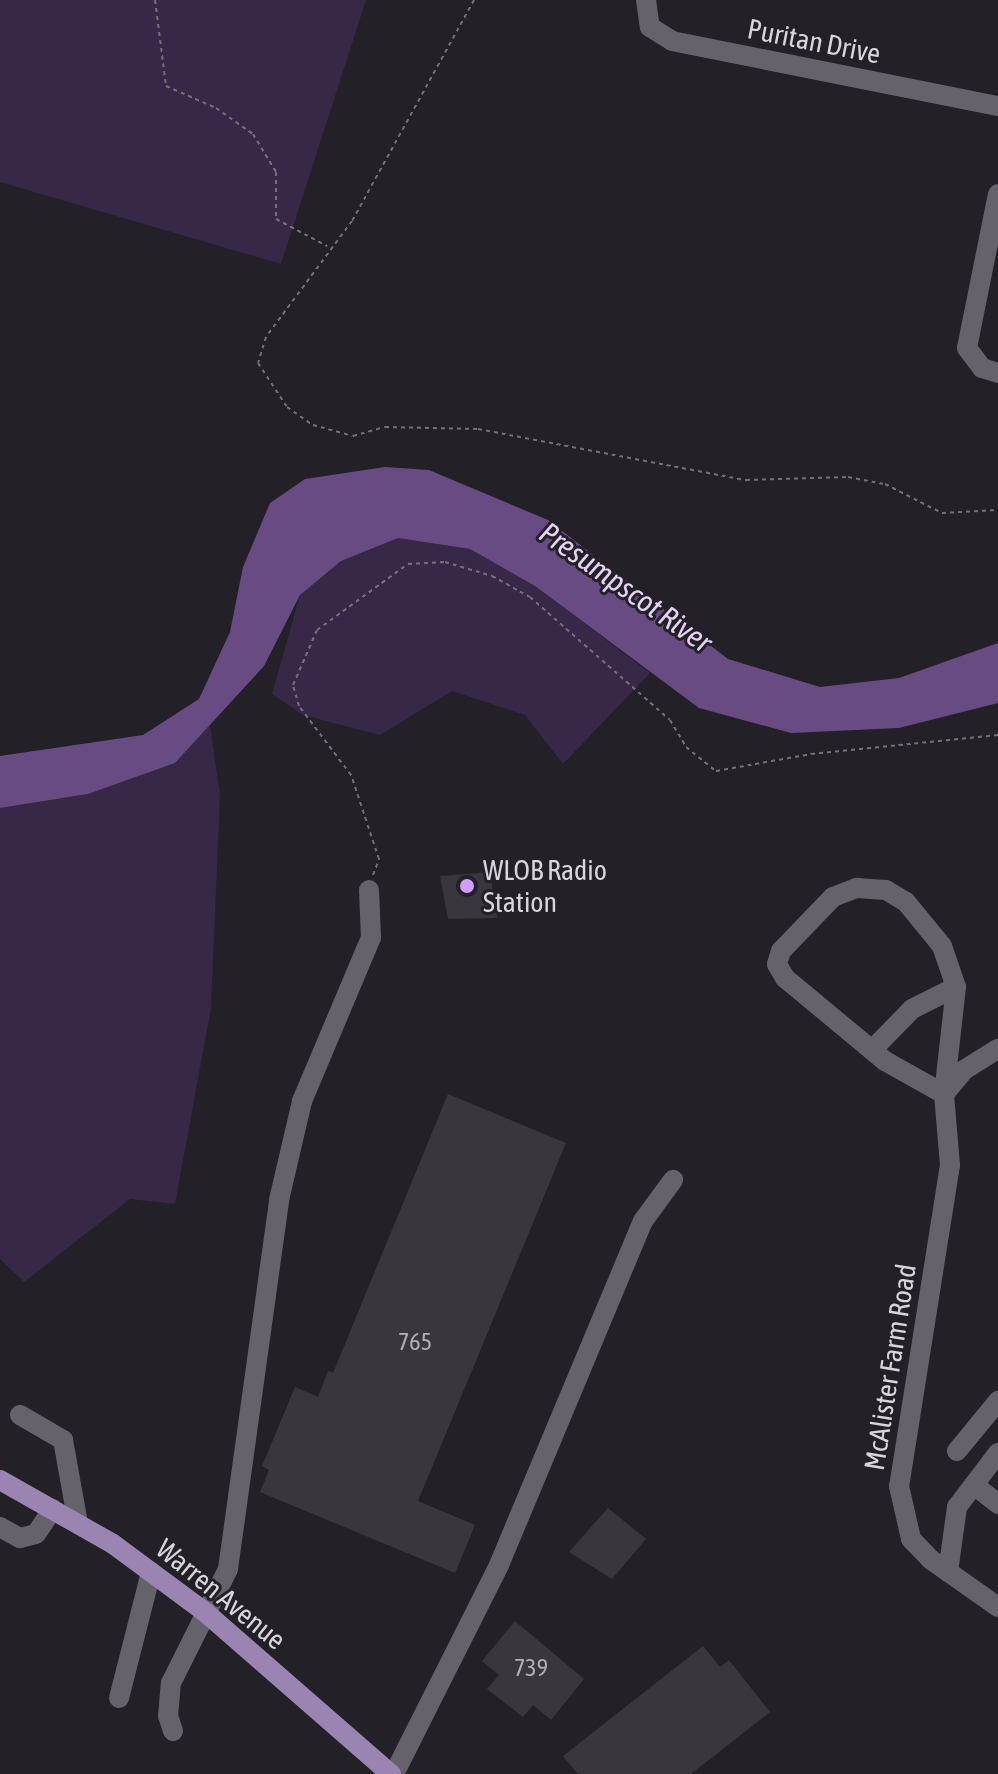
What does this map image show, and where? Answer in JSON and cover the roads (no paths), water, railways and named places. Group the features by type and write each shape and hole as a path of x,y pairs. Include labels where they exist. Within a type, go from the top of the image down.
{"main road":[{"name":"Warren Avenue","path":"0,1480 78,1523 205,1612 393,1774"}],"street":[{"name":"Puritan Drive","path":"646,0 650,27 672,41 998,106"},
{"path":"998,194 967,348 982,368 998,373"},
{"path":"872,1050 912,1009 956,987 942,946 906,902 886,890 857,888 833,897 781,951 777,964 785,978 872,1050 944,1094 964,1070 998,1049"},
{"path":"173,1731 168,1716 171,1683 228,1569 279,1200 302,1101 371,938 369,890"},
{"name":"McAlister Farm Road","path":"956,987 944,1094 950,1165 899,1486 911,1539 948,1572 998,1607"},
{"path":"393,1774 499,1565 643,1221 673,1180"},
{"path":"957,1451 998,1401"},
{"path":"20,1415 63,1440 78,1523"},
{"path":"948,1572 957,1507 998,1453"},
{"path":"974,1485 998,1504"},
{"path":"0,1527 20,1538 36,1534 53,1509"},
{"path":"119,1698 151,1572"}],"water":[{"name":"Presumpscot River","path":"385,467 429,470 548,520 728,659 820,687 899,678 998,643 998,703 899,728 791,733 699,708 535,586 470,549 398,538 341,561 300,595 264,666 175,763 88,794 0,808 0,756 143,735 199,699 230,632 243,567 270,503 305,479"}],"place":[{"name":"WLOB Radio Station","path":"467,886"}]}
